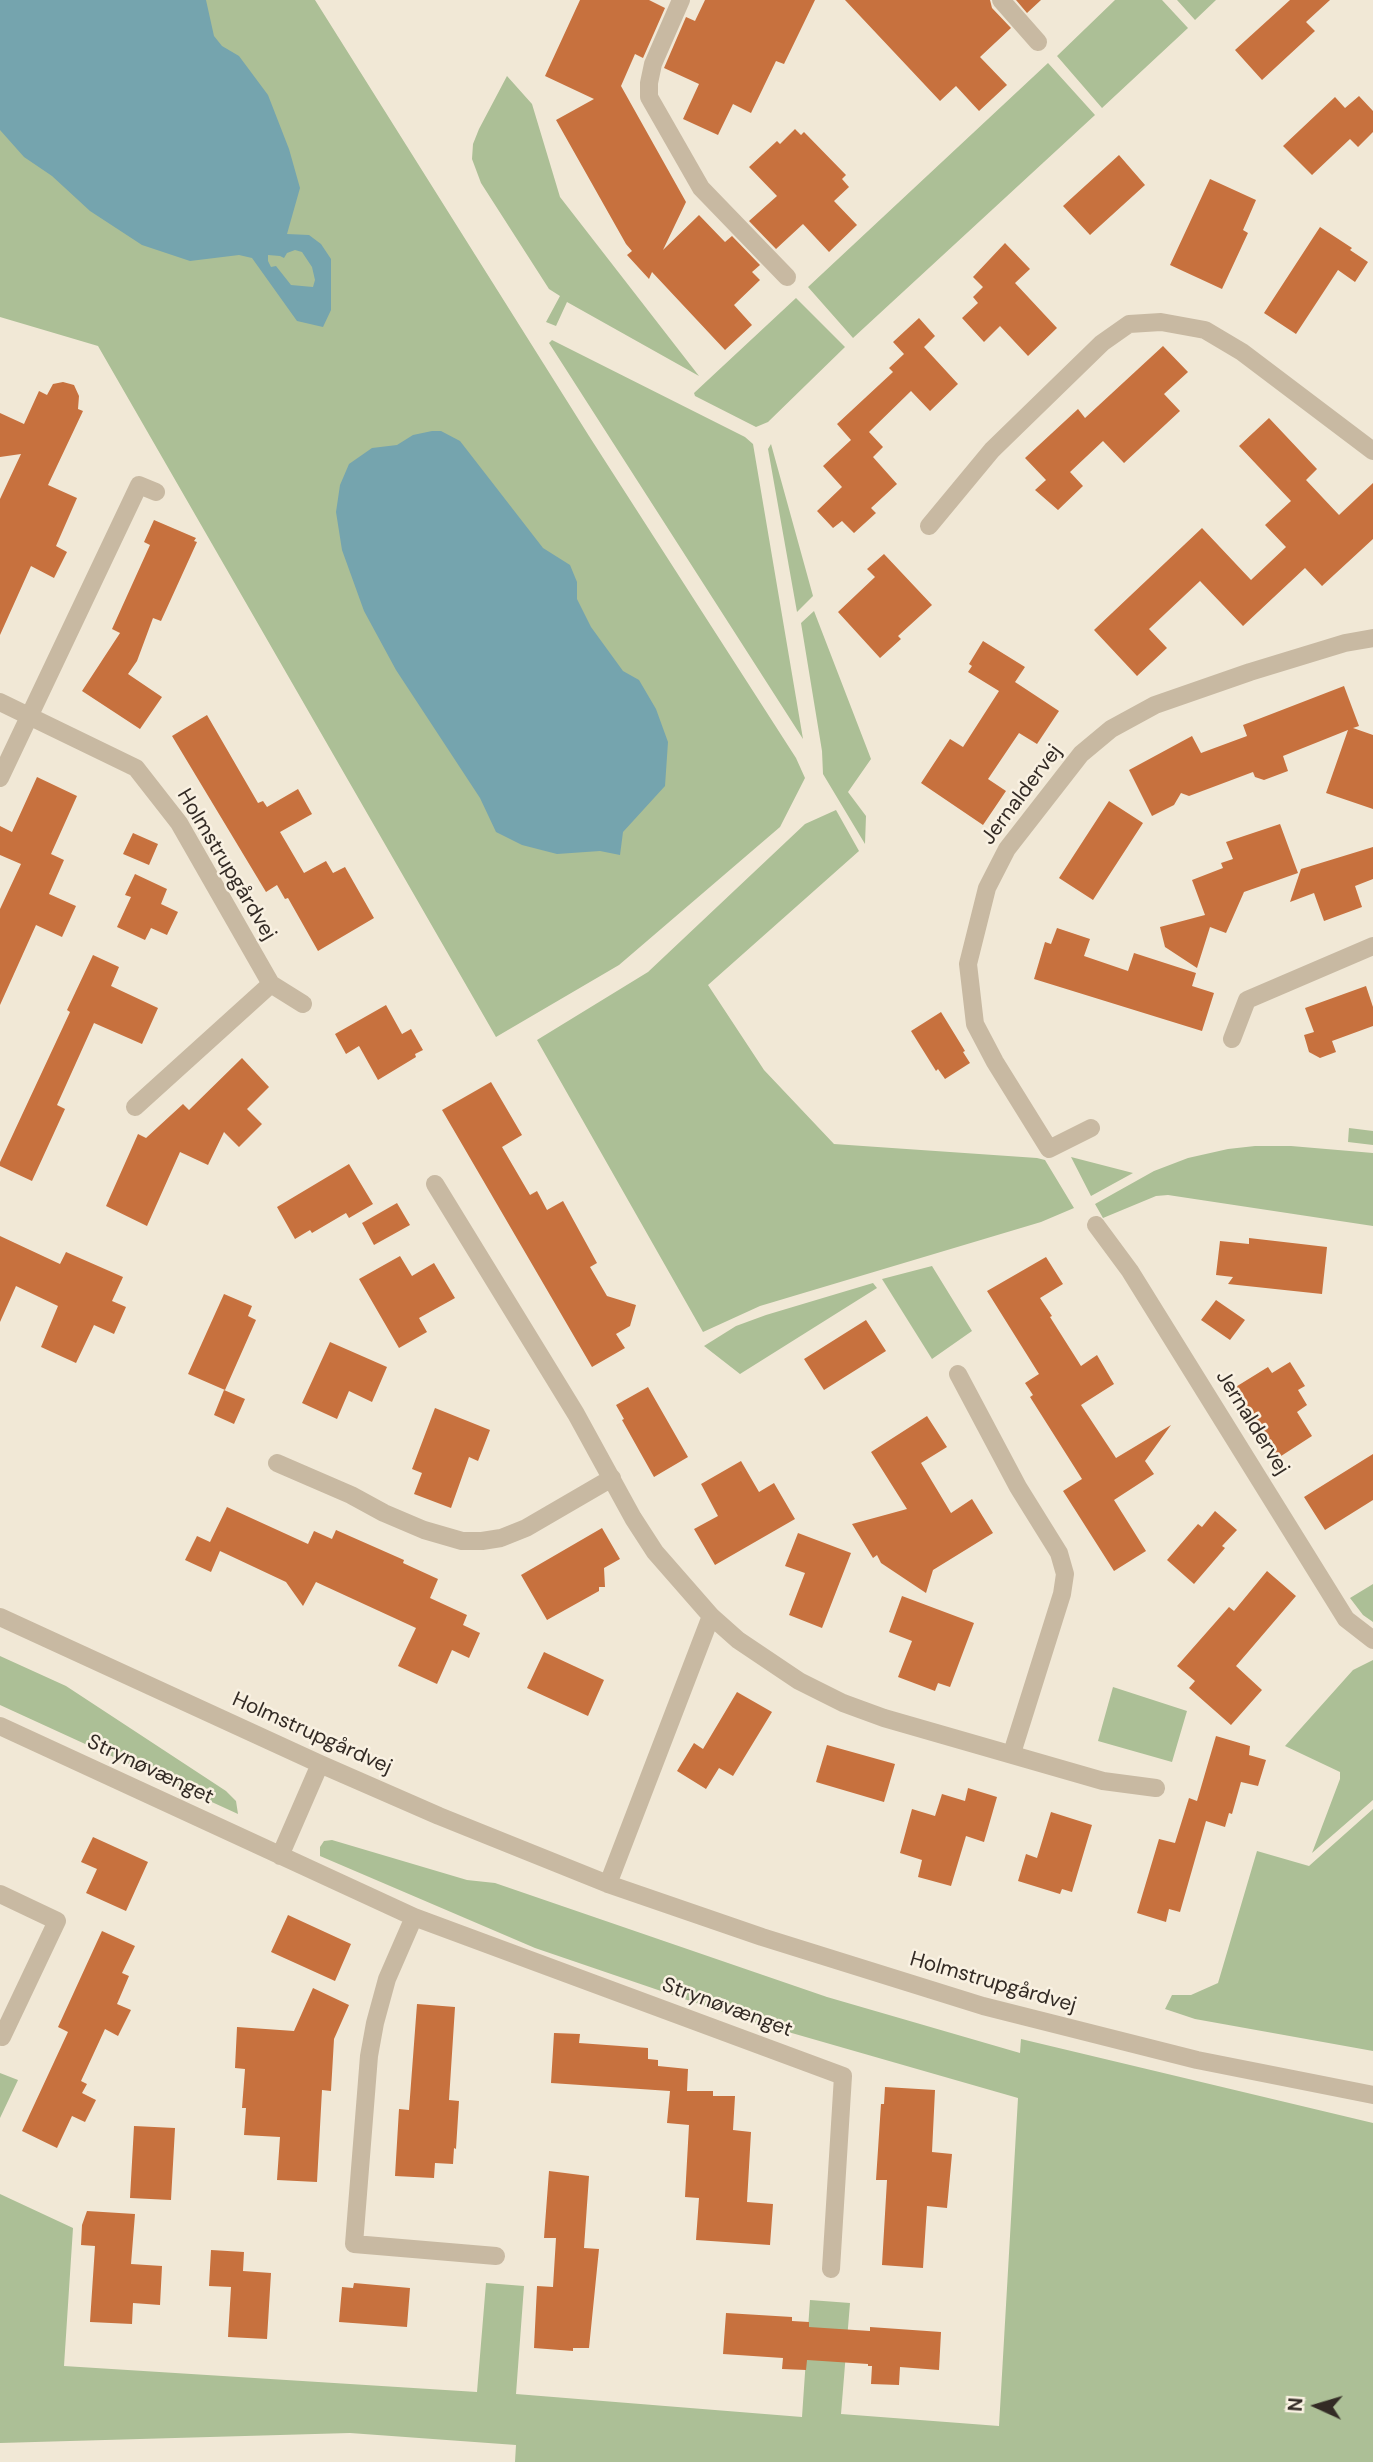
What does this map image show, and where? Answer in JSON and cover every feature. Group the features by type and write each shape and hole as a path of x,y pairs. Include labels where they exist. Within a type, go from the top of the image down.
{"street":[{"path":"681,0 653,64 649,97 701,188 787,277"},
{"path":"1001,0 1038,42"},
{"path":"929,526 992,450 1102,344 1129,324 1161,322 1205,330 1242,352 1373,451"},
{"path":"0,778 139,485 156,492"},
{"name":"Jernaldervej","path":"1091,1128 1049,1149 995,1062 975,1024 968,964 987,888 1007,849 1081,754 1111,729 1167,701 1286,662 1373,638"},
{"name":"Holmstrupgårdvej","path":"0,702 136,768 179,823 271,984 303,1004"},
{"path":"1232,1039 1247,1000 1373,946"},
{"path":"135,1107 271,984"},
{"path":"435,1184 576,1414 633,1518 655,1552 711,1616 738,1640 799,1681 843,1703 884,1718 1103,1781 1156,1788"},
{"name":"Jernaldervej","path":"1096,1225 1130,1271 1346,1619 1373,1640"},
{"path":"958,1374 1017,1487 1059,1553 1065,1574 1062,1594 1012,1753"},
{"path":"277,1463 424,1530 462,1541 501,1538 526,1528 612,1478"},
{"path":"608,1884 711,1616"},
{"name":"Holmstrupgårdvej","path":"0,1617 320,1764 439,1816 608,1884 775,1942 983,2006 1197,2060 1373,2095"},
{"name":"Strynøvænget","path":"0,1726 414,1917 843,2076 831,2269"},
{"path":"281,1856 320,1764"},
{"path":"0,1894 57,1921 2,2037"},
{"path":"414,1917 387,1979 369,2056 354,2244 496,2256"}],"green space":[{"path":"0,0 315,0 589,436 796,758 805,778 780,827 619,965 496,1037 98,346 0,317"},
{"path":"1115,0 1162,0 1188,28 1102,108 1057,56"},
{"path":"1177,0 1216,0 1195,20"},
{"path":"1048,63 1095,115 853,338 808,287"},
{"path":"507,76 532,104 560,197 699,376 567,302 556,326 546,322 560,296 549,289 481,183 472,159 473,144 479,129"},
{"path":"796,298 845,347 768,422 756,427 695,396 694,393"},
{"path":"552,340 745,437 753,444 803,739 549,343"},
{"path":"771,444 813,596 797,612 768,449"},
{"path":"814,611 871,759 848,792 866,816 865,844 823,774 822,751 801,623"},
{"path":"836,810 859,851 708,985 764,1070 834,1144 1045,1160 1074,1208 1041,1222 760,1306 703,1332 537,1040 648,972 805,824"},
{"path":"1349,1128 1373,1131 1373,1145 1348,1142"},
{"path":"1255,1146 1291,1146 1373,1153 1373,1226 1168,1195 1156,1196 1103,1218 1095,1204 1154,1171 1188,1158"},
{"path":"1071,1157 1133,1173 1091,1196"},
{"path":"932,1266 972,1331 932,1359 882,1279"},
{"path":"873,1283 877,1288 740,1374 704,1346 736,1326"},
{"path":"1373,1584 1373,1622 1363,1615 1350,1598"},
{"path":"0,1656 66,1686 226,1791 236,1801 238,1814 0,1705"},
{"path":"1373,1660 1373,1800 1312,1853 1340,1779 1340,1772 1285,1746 1353,1670"},
{"path":"1113,1687 1187,1711 1172,1762 1098,1741"},
{"path":"1373,1809 1373,2051 1195,2019 1165,2009 1172,1995 1191,1995 1218,1983 1257,1851 1309,1866"},
{"path":"332,1840 467,1880 495,1883 827,1997 1020,2053 1021,2039 1373,2123 1373,2462 515,2462 516,2445 350,2433 0,2443 0,2194 73,2228 64,2366 477,2392 486,2283 524,2286 516,2394 802,2417 810,2300 850,2303 841,2414 999,2426 1018,2098 743,2019 535,1948 320,1856 320,1847 324,1841"},
{"path":"0,2073 18,2080 0,2118"}],"water":[{"path":"0,0 206,0 214,36 222,46 239,56 268,95 289,149 300,188 287,234 309,235 321,244 331,259 331,310 323,327 297,321 252,258 239,255 190,261 142,245 90,211 52,176 24,157 0,130","holes":["295,250 302,252 312,267 315,280 313,287 291,285 276,266 271,267 268,261 268,255 284,258 287,253"]},
{"path":"441,431 460,441 543,548 570,565 577,582 577,599 591,627 623,671 639,680 656,709 668,742 665,786 623,832 620,855 600,851 557,854 522,845 496,832 480,798 396,670 364,611 342,550 336,512 340,485 349,464 372,448 397,445 413,435"}],"building":[{"path":"580,0 649,0 665,8 643,58 635,54 621,86 686,202 663,250 699,215 725,242 732,236 760,265 752,272 760,280 734,305 752,325 725,350 652,272 649,279 627,255 632,251 556,120 594,99 545,76"},
{"path":"705,0 815,0 784,64 776,61 751,113 733,104 718,135 683,119 699,84 664,68 686,17 695,21"},
{"path":"845,0 990,0 992,8 1011,28 980,57 1007,85 979,111 956,86 940,101"},
{"path":"1016,0 1041,0 1027,13"},
{"path":"1290,0 1330,0 1306,22 1315,31 1262,80 1235,50"},
{"path":"1359,96 1373,111 1373,132 1358,147 1350,139 1312,175 1283,146 1335,97 1345,108"},
{"path":"795,129 801,135 804,132 846,175 842,179 849,187 834,201 857,225 829,252 803,224 776,249 749,221 777,196 749,167 777,141 780,144"},
{"path":"1119,155 1145,185 1090,235 1063,206"},
{"path":"1210,179 1256,200 1243,230 1248,233 1222,289 1170,265"},
{"path":"1320,227 1368,262 1355,282 1338,270 1296,334 1264,313"},
{"path":"1005,243 1030,269 1015,283 1057,328 1028,356 1000,326 984,342 962,318 978,303 973,297 983,287 973,277"},
{"path":"919,318 935,336 924,347 958,384 930,411 911,391 869,432 883,447 873,457 897,484 871,508 876,513 854,533 842,521 833,528 817,511 842,487 823,466 851,440 837,424 893,372 889,368 904,354 893,342"},
{"path":"1163,346 1188,372 1164,394 1180,411 1124,463 1103,441 1070,472 1083,486 1058,510 1035,490 1046,480 1025,458 1078,409 1085,418"},
{"path":"63,382 74,385 79,396 78,409 83,411 48,485 77,498 56,546 67,552 54,578 31,566 0,635 0,499 21,454 0,457 0,413 24,424 39,391 47,395 53,384"},
{"path":"1269,418 1317,469 1306,480 1339,515 1373,483 1373,539 1322,586 1305,568 1243,626 1200,581 1149,629 1167,648 1137,676 1094,630 1202,528 1251,580 1286,547 1265,525 1291,501 1239,446"},
{"path":"154,520 196,538 194,541 197,542 161,621 153,618 137,661 128,674 162,697 140,729 82,691 120,633 112,629 150,545 144,542"},
{"path":"884,554 932,605 898,636 901,639 880,658 838,612 875,577 867,569"},
{"path":"983,641 1025,667 1015,682 1059,711 1037,744 1019,733 988,779 1006,791 983,825 921,783 950,739 963,747 999,691 968,672 972,666 969,664"},
{"path":"1344,686 1359,726 1353,728 1373,735 1373,809 1326,793 1348,730 1283,756 1288,771 1264,780 1255,777 1253,772 1189,796 1181,793 1174,805 1152,816 1129,770 1192,736 1201,753 1247,736 1243,725"},
{"path":"207,715 258,803 263,801 267,807 298,789 312,814 280,832 304,873 326,861 333,873 345,867 374,918 318,951 288,898 285,899 277,885 266,892 172,736"},
{"path":"37,777 77,796 51,854 64,860 49,894 76,906 62,937 36,925 0,1005 0,909 21,864 0,855 0,826 12,832"},
{"path":"1109,801 1143,823 1093,900 1059,878"},
{"path":"1280,824 1298,873 1244,892 1226,933 1210,927 1197,968 1165,947 1160,927 1205,915 1192,880 1223,868 1221,863 1233,859 1226,842"},
{"path":"133,833 158,844 149,865 123,854"},
{"path":"1373,847 1373,879 1355,886 1362,907 1324,921 1314,893 1290,902 1301,869"},
{"path":"135,874 167,889 161,904 178,912 167,935 151,928 145,940 117,927 131,897 125,895"},
{"path":"1057,928 1090,939 1084,956 1128,971 1134,953 1196,973 1192,986 1214,993 1202,1031 1034,979 1045,942 1051,944"},
{"path":"93,955 119,967 111,986 158,1008 142,1044 94,1023 57,1105 65,1109 32,1181 0,1166 0,1162 70,1012 67,1010"},
{"path":"1366,986 1373,1007 1373,1026 1332,1041 1336,1052 1320,1058 1309,1052 1304,1035 1314,1032 1305,1008"},
{"path":"386,1005 402,1034 411,1029 423,1050 378,1080 359,1046 346,1054 335,1034"},
{"path":"941,1012 970,1063 945,1079 938,1069 936,1071 911,1031"},
{"path":"242,1058 269,1087 247,1109 262,1124 239,1147 224,1132 208,1165 180,1152 147,1226 106,1206 138,1134 146,1138 183,1104 189,1110"},
{"path":"491,1082 522,1135 502,1147 530,1195 537,1191 547,1210 563,1201 597,1263 590,1267 607,1296 636,1305 630,1326 616,1334 625,1348 592,1367 442,1110"},
{"path":"349,1164 373,1204 349,1218 346,1213 312,1233 310,1230 295,1239 277,1207"},
{"path":"397,1203 410,1225 374,1245 362,1223"},
{"path":"0,1236 60,1264 66,1252 123,1277 112,1301 126,1307 114,1334 94,1325 76,1363 41,1347 58,1306 16,1286 0,1322"},
{"path":"1249,1238 1327,1247 1322,1294 1228,1284 1233,1277 1216,1275 1220,1241 1249,1244"},
{"path":"400,1256 412,1276 434,1263 455,1298 419,1318 427,1332 399,1348 359,1279"},
{"path":"1046,1257 1063,1284 1040,1298 1052,1316 1050,1317 1081,1366 1097,1355 1114,1384 1081,1405 1116,1458 1171,1425 1145,1461 1154,1474 1114,1500 1146,1551 1114,1571 1063,1491 1082,1479 1030,1397 1033,1395 1025,1383 1039,1374 987,1291"},
{"path":"224,1294 252,1306 248,1316 256,1320 225,1390 188,1374"},
{"path":"1216,1300 1245,1320 1230,1340 1201,1320"},
{"path":"866,1320 886,1351 824,1390 804,1359"},
{"path":"330,1342 387,1367 372,1402 349,1391 337,1419 302,1403"},
{"path":"1290,1362 1305,1386 1298,1390 1307,1405 1297,1412 1312,1436 1278,1458 1234,1388 1268,1367 1272,1373"},
{"path":"648,1387 688,1457 654,1477 616,1405"},
{"path":"224,1390 245,1399 234,1424 214,1415"},
{"path":"435,1408 490,1430 478,1461 469,1457 451,1508 414,1494 422,1473 412,1469"},
{"path":"927,1416 947,1447 921,1463 951,1513 972,1499 993,1533 933,1570 926,1593 881,1563 877,1555 873,1558 852,1524 907,1509 871,1452"},
{"path":"1373,1454 1373,1500 1325,1530 1304,1497"},
{"path":"741,1461 759,1492 774,1483 795,1519 715,1565 694,1529 718,1516 701,1484"},
{"path":"227,1507 308,1544 314,1531 332,1539 336,1530 404,1560 403,1563 438,1579 430,1598 467,1615 463,1625 480,1633 469,1658 452,1650 437,1684 398,1666 416,1628 316,1582 303,1606 286,1582 220,1551 211,1572 185,1560 197,1536 210,1542"},
{"path":"1215,1511 1237,1530 1194,1584 1167,1560 1198,1524 1202,1527"},
{"path":"602,1528 620,1559 604,1568 605,1587 599,1587 599,1591 547,1620 521,1575"},
{"path":"798,1533 851,1553 822,1628 789,1615 805,1573 785,1566"},
{"path":"1267,1571 1296,1596 1236,1666 1262,1690 1231,1725 1189,1688 1195,1681 1177,1666 1229,1607 1234,1611"},
{"path":"902,1596 974,1623 950,1687 938,1683 935,1691 898,1677 912,1641 889,1632"},
{"path":"544,1652 604,1680 588,1716 527,1688"},
{"path":"737,1692 772,1712 733,1776 719,1768 706,1789 677,1771 694,1743 703,1749"},
{"path":"1216,1736 1250,1746 1249,1755 1266,1760 1258,1786 1241,1782 1232,1814 1229,1813 1225,1827 1206,1821 1180,1912 1169,1909 1166,1922 1137,1913 1159,1839 1175,1843 1189,1798 1197,1801"},
{"path":"827,1745 895,1764 884,1802 816,1782"},
{"path":"968,1788 997,1797 984,1842 966,1836 951,1886 918,1877 922,1860 900,1853 912,1809 935,1816 942,1794 965,1801"},
{"path":"1051,1812 1092,1825 1072,1892 1062,1889 1060,1894 1018,1881 1026,1854 1037,1858"},
{"path":"93,1837 148,1862 126,1911 86,1893 97,1869 81,1862"},
{"path":"288,1915 351,1944 335,1981 271,1952"},
{"path":"102,1931 135,1946 122,1973 129,1976 117,2004 131,2010 118,2036 105,2029 81,2081 87,2084 82,2093 96,2100 85,2122 72,2116 57,2148 22,2131 68,2032 58,2027"},
{"path":"313,1988 349,2005 334,2039 331,2091 322,2090 317,2182 277,2180 280,2137 244,2135 246,2108 242,2108 245,2069 235,2068 237,2027 294,2031"},
{"path":"417,2004 455,2007 449,2100 459,2101 456,2149 454,2148 453,2164 435,2163 434,2178 395,2176 399,2109 409,2110"},
{"path":"554,2033 580,2034 579,2043 648,2048 648,2059 658,2060 658,2066 688,2069 687,2091 713,2091 713,2096 735,2096 733,2130 751,2132 747,2202 773,2204 770,2245 696,2240 699,2198 685,2197 689,2125 667,2123 670,2091 551,2083"},
{"path":"885,2087 935,2090 932,2152 952,2154 947,2208 927,2206 923,2268 882,2265 887,2180 876,2180 881,2104 884,2104"},
{"path":"134,2126 175,2128 171,2200 130,2198"},
{"path":"549,2171 589,2176 584,2248 599,2249 589,2348 573,2348 573,2351 534,2348 537,2286 553,2287 556,2238 544,2238"},
{"path":"87,2211 135,2214 131,2264 162,2266 160,2305 133,2303 132,2324 90,2322 95,2246 81,2245 82,2225"},
{"path":"211,2250 244,2252 243,2271 271,2273 267,2339 228,2337 231,2287 209,2286"},
{"path":"354,2283 410,2288 407,2327 339,2322 342,2287 353,2288"},
{"path":"726,2313 792,2317 792,2321 809,2322 809,2327 870,2331 870,2327 941,2332 939,2370 900,2367 899,2385 871,2384 872,2366 868,2364 807,2360 806,2370 782,2369 783,2358 723,2354"}]}
